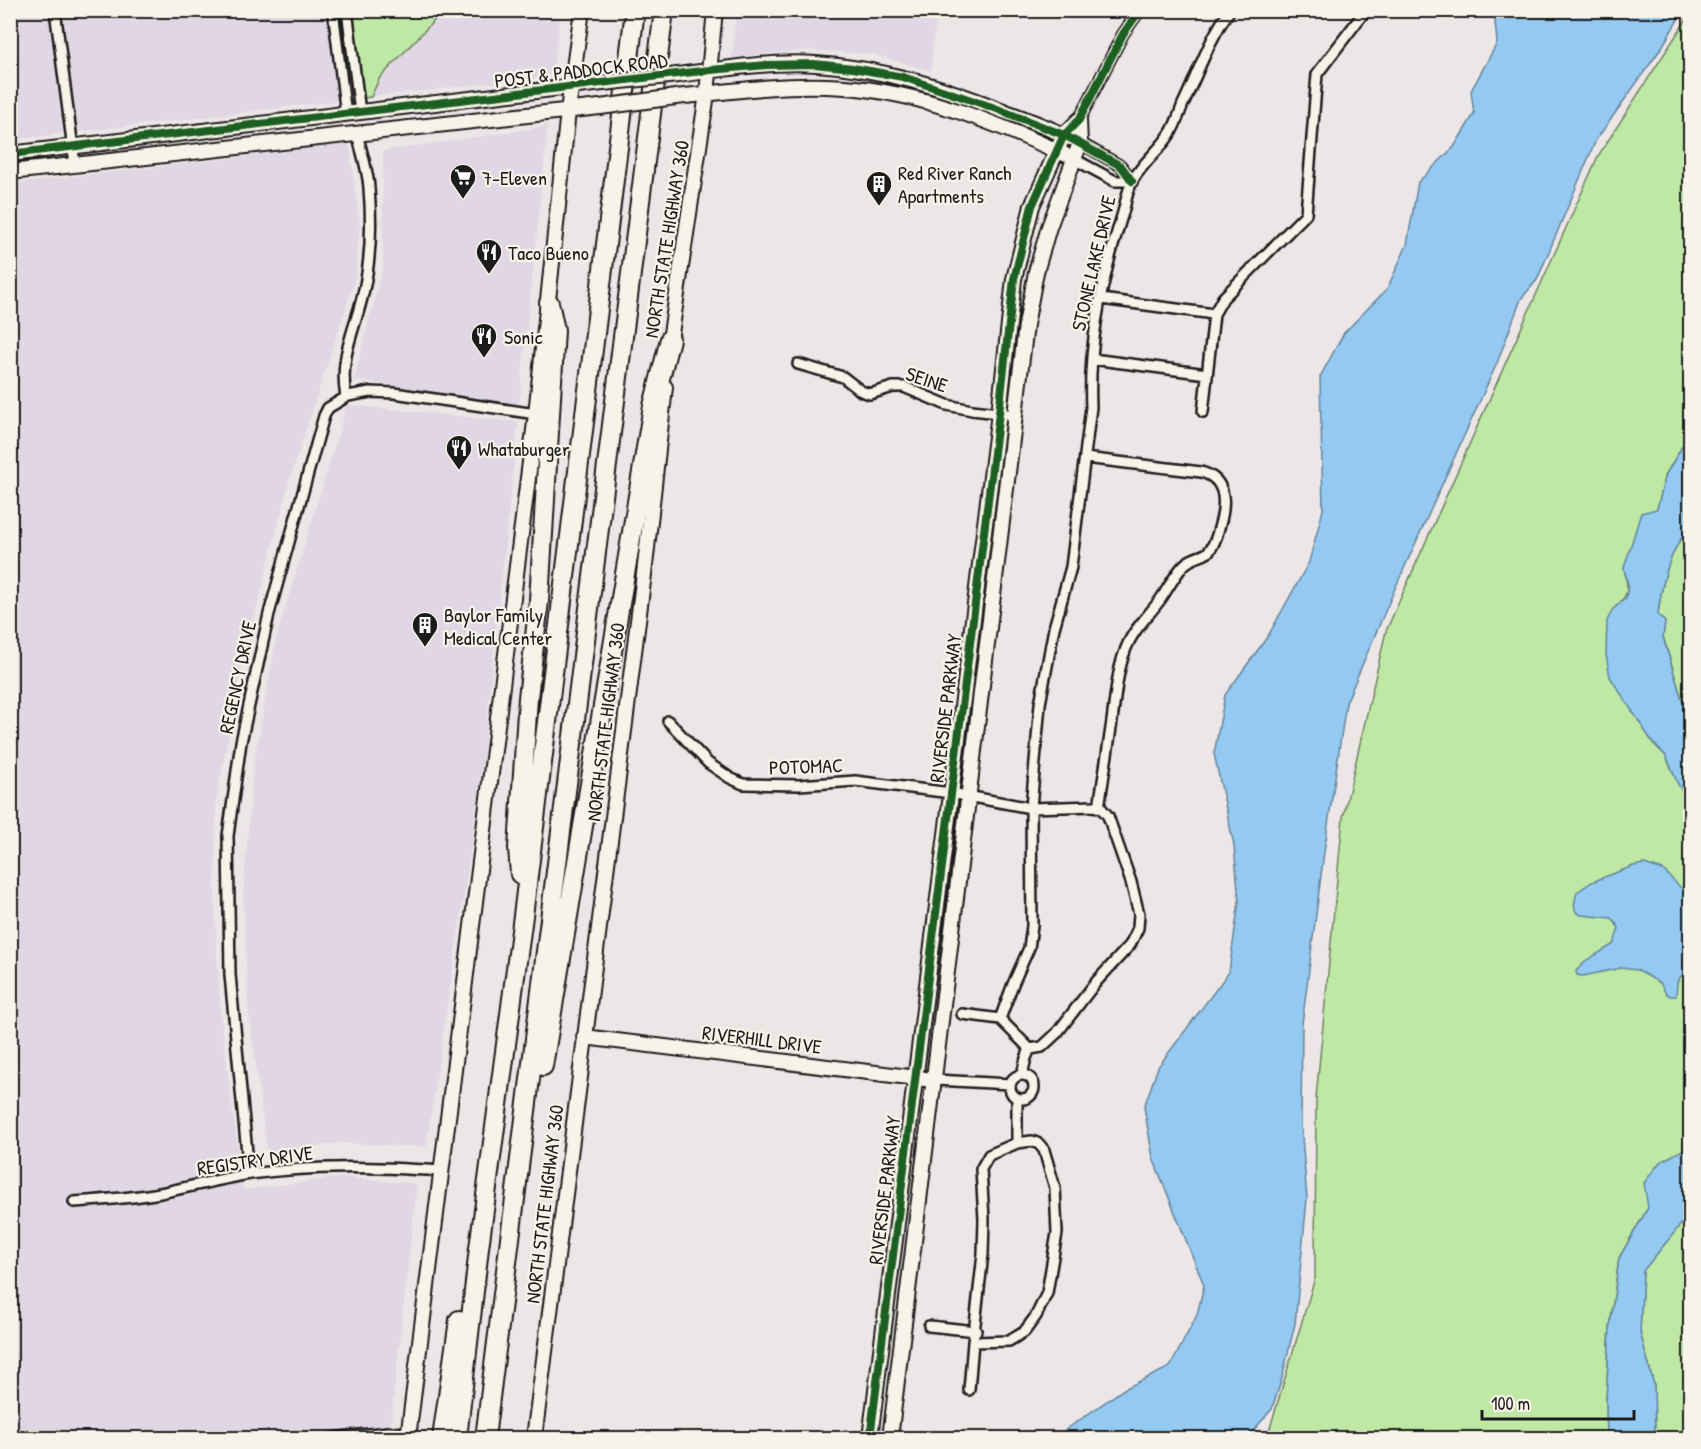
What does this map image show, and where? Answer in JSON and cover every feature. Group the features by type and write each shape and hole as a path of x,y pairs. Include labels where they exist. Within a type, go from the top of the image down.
{"highway":[{"path":"457,1438 635,10"},
{"path":"485,1438 664,10"},
{"path":"658,55 671,34 675,10"},
{"path":"523,916 518,848 528,698 539,601 555,330 549,303"},
{"path":"519,1156 531,1134 651,417 670,339"},
{"path":"442,1438 466,1269 479,1248"},
{"path":"497,1438 512,1300 505,1275"}],"street":[{"path":"55,10 75,164"},
{"path":"333,10 346,115 357,133 369,186 370,252 362,298 345,357 342,377 346,397 370,392 394,393 536,414"},
{"path":"346,10 360,112 357,133"},
{"path":"331,1438 388,1432 408,1436 536,414 568,111 582,10"},
{"name":"NORTH STATE HIGHWAY 360","path":"534,1438 643,577 670,339 707,94 715,10"},
{"name":"RIVERSIDE PARKWAY","path":"870,1438 1014,279 1032,206 1064,135 1079,120 1123,34 1140,10"},
{"name":"STONE LAKE DRIVE","path":"1000,1019 1012,984 1029,948 1032,926 1031,808 1040,704 1054,628 1071,567 1091,407 1092,359 1109,257 1132,181 1149,157 1170,134 1218,27 1230,10"},
{"path":"1203,412 1214,314 1223,298 1305,214 1317,74 1366,10"},
{"name":"POST & PADDOCK ROAD","path":"10,154 710,70 814,64 890,75 925,83 962,96 1064,135 1120,166 1132,181"},
{"path":"890,75 891,94"},
{"name":"POST & PADDOCK ROAD","path":"10,172 568,111 676,97 791,86 829,86 891,94 934,104 1058,151 1115,181 1132,181"},
{"name":"RIVERSIDE PARKWAY","path":"890,1438 1026,325 1036,272 1049,227 1080,143 1079,120"},
{"path":"1101,298 1214,314"},
{"path":"1092,359 1207,374"},
{"name":"SEINE","path":"798,364 843,376 861,391 870,394 893,387 904,387 947,405 1016,415"},
{"name":"REGENCY DRIVE","path":"249,1174 230,975 228,836 232,801 241,742 269,614 306,475 328,408 346,397"},
{"path":"1030,1049 1042,1047 1057,1033 1096,982 1130,945 1138,928 1139,914 1131,882 1108,816 1100,808 1116,692 1124,654 1133,634 1184,565 1194,557 1205,554 1211,548 1223,510 1222,489 1211,474 1085,458"},
{"name":"POTOMAC","path":"668,721 708,762 730,778 743,784 800,785 855,782 951,792 1031,808 1053,806 1100,808"},
{"path":"962,1014 1000,1019 1030,1049"},
{"name":"RIVERHILL DRIVE","path":"584,1036 935,1080"},
{"path":"1022,1075 1030,1049"},
{"path":"1022,1075 1033,1082 1033,1092 1027,1099 1017,1099 1011,1093 1010,1084 1014,1078 1022,1075"},
{"path":"935,1080 1010,1084"},
{"path":"1017,1099 1017,1143"},
{"path":"969,1390 973,1342 976,1331 984,1219 981,1169 989,1155 1017,1143 1032,1141 1039,1144 1049,1163 1055,1188 1057,1233 1047,1293 1036,1316 1024,1332 1009,1341 973,1342"},
{"name":"REGISTRY DRIVE","path":"74,1202 151,1194 249,1174 337,1167 441,1171"},
{"path":"929,1326 976,1331"}],"shaded area":[{"path":"10,11 352,11 363,98 11,140"},
{"path":"443,11 561,11 552,76 371,97 379,79"},
{"path":"736,11 936,11 931,71 872,54 807,50 732,57"},
{"path":"548,126 519,404 354,380 383,266 383,151"},
{"path":"349,144 360,225 355,280 290,478 240,673 216,801 215,911 220,1011 243,1190 341,1177 417,1184 389,1438 11,1438 10,184"},
{"path":"347,405 518,422 479,794 426,1147 341,1143 267,1152 248,1005 243,895 253,768 277,635"}],"green space":[{"path":"352,10 443,11 379,79 371,97 363,98"},
{"path":"1690,14 1690,433 1666,474 1657,509 1624,568 1627,591 1623,600 1613,610 1632,710 1653,743 1666,756 1690,804 1690,1147 1660,1162 1648,1208 1619,1258 1610,1327 1606,1400 1607,1438 1267,1438 1315,1278 1316,1098 1343,817 1386,631 1598,156"},
{"path":"1690,527 1690,712 1682,700 1663,636 1665,622 1658,615 1661,592 1671,557"},
{"path":"1690,1213 1690,1438 1655,1438 1654,1385 1640,1332 1643,1270"}],"water":[{"path":"1494,11 1683,11 1662,47 1596,140 1537,280 1521,299 1497,363 1346,703 1302,1024 1301,1123 1307,1199 1295,1324 1282,1378 1272,1409 1253,1431 1242,1438 1054,1438 1124,1389 1170,1367 1197,1315 1204,1285 1153,1158 1144,1107 1158,1067 1229,972 1239,901 1234,845 1214,754 1225,695 1268,636 1309,562 1323,510 1320,377 1344,333 1387,289 1407,245 1418,182 1454,147 1474,114 1471,91 1497,43"},
{"path":"1690,433 1690,527 1677,546 1667,568 1658,615 1665,622 1663,637 1682,700 1690,712 1690,804 1666,756 1653,743 1610,677 1606,655 1607,621 1613,609 1626,598 1628,584 1624,568 1641,513 1657,509 1666,474"},
{"path":"1644,864 1663,870 1680,887 1690,893 1690,974 1681,976 1677,982 1676,996 1670,996 1660,983 1637,970 1621,968 1583,976 1577,975 1576,971 1587,960 1614,944 1619,928 1612,918 1581,915 1576,912 1574,905 1577,892 1592,882"},
{"path":"1690,1147 1690,1213 1643,1271 1640,1332 1654,1385 1655,1438 1607,1438 1606,1400 1610,1327 1619,1258 1648,1208 1644,1183 1660,1162"}],"cycle path":[{"path":"870,1438 1014,279 1032,206 1064,135 1079,120 1123,34 1140,10"},
{"path":"10,154 710,70 814,64 903,77 992,107 1064,135 1121,166 1132,181"}],"place":[{"name":"7-Eleven","path":"463,200"},
{"name":"Red River Ranch Apartments","path":"879,207"},
{"name":"Taco Bueno","path":"489,275"},
{"name":"Sonic","path":"484,359"},
{"name":"Whataburger","path":"459,471"},
{"name":"Baylor Family Medical Center","path":"425,648"}]}
